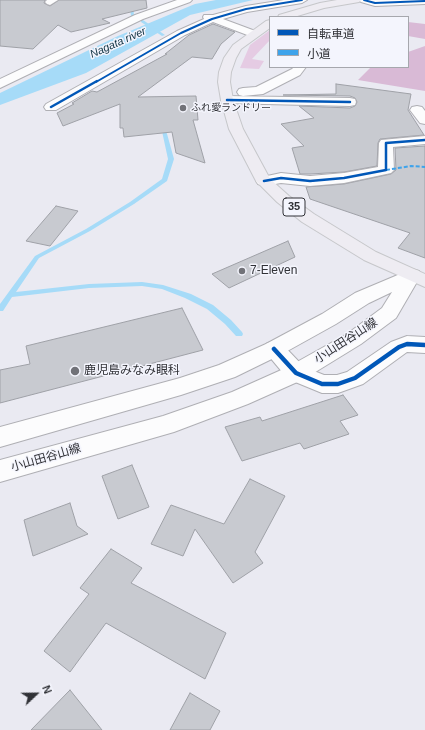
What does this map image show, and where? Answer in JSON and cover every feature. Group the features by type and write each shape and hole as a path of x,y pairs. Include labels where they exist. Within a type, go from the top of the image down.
{"main road":[{"path":"286,16 324,5 356,0"},
{"name":"35","path":"269,24 237,47 230,58 225,72 226,96 236,129 264,181 283,199 308,218 370,256 418,278"}],"street":[{"path":"51,107 181,33 212,19 246,9 302,0"},
{"path":"364,0 375,2 425,1"},
{"path":"0,84 170,2 187,4"},
{"path":"200,14 254,34"},
{"path":"226,96 259,92 296,72 299,68"},
{"path":"226,96 350,102"},
{"path":"264,181 281,178 310,181 344,178 386,170 386,143 425,140"},
{"path":"0,437 181,386 227,371 274,349 329,319 362,298 418,278"},
{"name":"小山田谷山線","path":"0,471 165,425 240,398 296,373 354,339 389,313 418,278"},
{"path":"274,349 296,373 322,384 338,384 355,378 399,347 407,344 425,345"}],"shaded area":[{"path":"409,22 425,24 425,39 409,36"},
{"path":"269,31 269,41 252,59 264,61 259,69 240,68 250,45"},
{"path":"425,46 425,91 358,80 370,68 409,68 409,52"}],"water":[{"path":"216,0 253,0 190,15 86,73 0,105 0,93 118,36 195,4"}],"building":[{"path":"0,0 45,0 44,3 50,6 59,0 146,0 147,8 102,19 110,23 71,32 58,25 33,49 0,46"},
{"path":"213,24 235,32 221,44 212,59 192,57 138,97 196,96 198,120 193,120 205,163 176,153 172,132 124,137 123,128 120,128 120,104 63,126 57,113 74,104 72,103 92,91 97,92 167,54 165,54 189,35"},
{"path":"336,84 411,94 408,110 424,135 380,139 378,143 377,166 344,172 300,174 292,148 304,146 281,124 314,118 299,106 350,108 355,106 357,102 355,98 350,96 283,95 336,94"},
{"path":"425,146 425,258 398,248 410,233 310,199 306,187 344,184 391,174 396,170 395,148"},
{"path":"56,206 78,211 50,246 26,241"},
{"name":"7-Eleven","path":"288,241 295,257 229,288 212,274"},
{"name":"鹿児島みなみ眼科","path":"182,308 203,350 0,403 0,370 30,364 26,346"},
{"path":"343,395 358,415 340,421 349,434 304,449 300,443 242,461 225,427 260,417 262,421"},
{"path":"132,465 149,507 118,519 102,476"},
{"path":"250,479 285,496 255,552 263,563 233,583 195,529 183,556 151,544 171,505 224,524"},
{"path":"70,503 77,526 88,534 33,556 24,520"},
{"path":"111,549 142,568 131,583 226,633 205,679 106,623 70,672 44,651 89,594 80,588"},
{"path":"70,690 102,730 31,730"},
{"path":"190,693 220,711 210,730 170,730"}],"waterway":[{"path":"131,0 133,16"},
{"name":"Nagata river","path":"142,21 163,35"},
{"path":"10,295 37,257 88,230 132,203 165,180 171,159 162,123"},
{"path":"10,295 89,286 142,284 163,287 188,296 210,307 228,322 239,334"},
{"path":"0,309 10,295"}],"marked path":[{"path":"386,170 411,166 425,167"}],"cycle path":[{"path":"51,107 181,33 212,19 246,9 302,0"},
{"path":"364,0 375,3 425,1"},
{"path":"227,100 350,102"},
{"path":"264,181 281,178 310,181 344,178 386,170 386,143 425,140"},
{"path":"274,349 296,373 322,384 338,384 355,378 399,347 407,344 425,345"}],"place":[{"name":"ふれ愛ランドリー","path":"183,108"},
{"name":"7-Eleven","path":"242,271"},
{"name":"鹿児島みなみ眼科","path":"75,371"}]}
